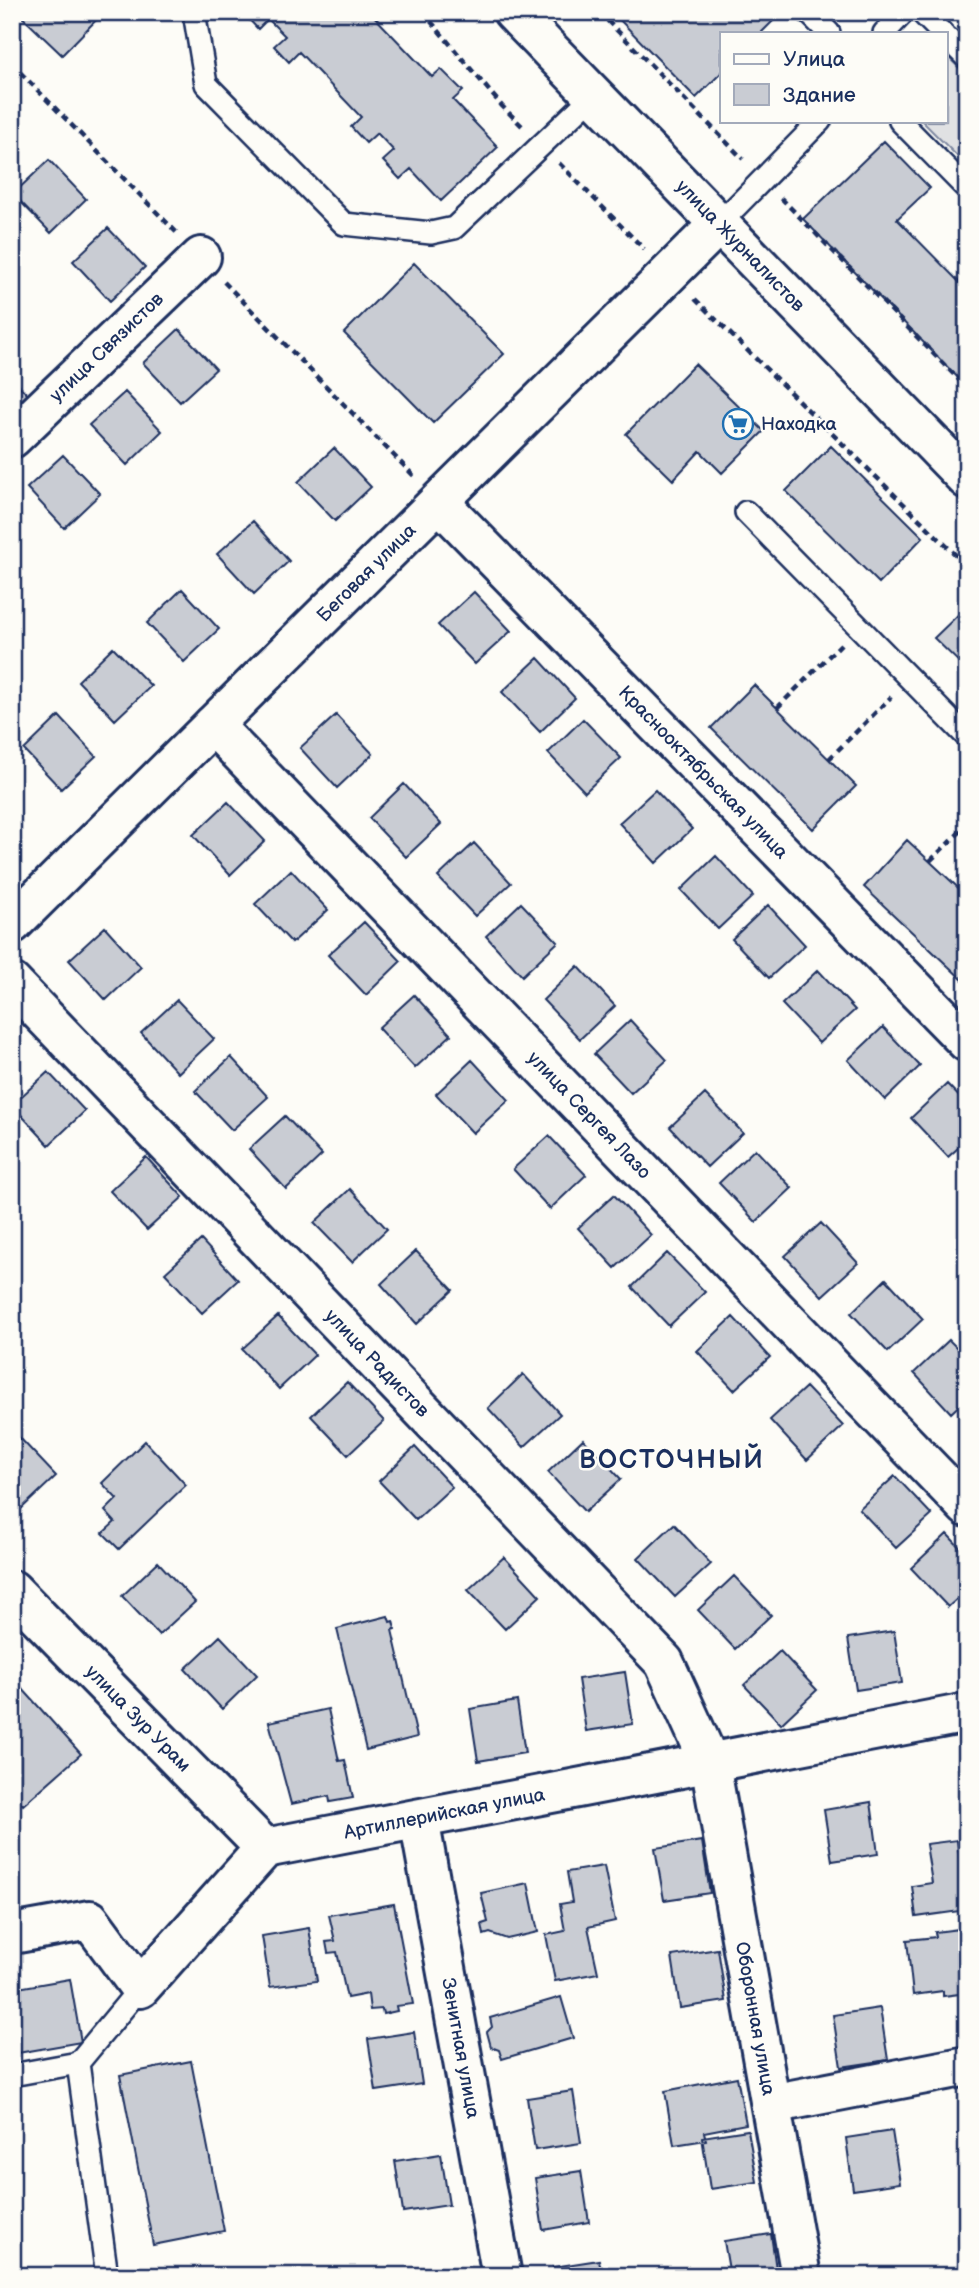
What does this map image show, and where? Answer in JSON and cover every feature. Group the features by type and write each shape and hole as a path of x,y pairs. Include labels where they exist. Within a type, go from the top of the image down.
{"street":[{"name":"улица Журналистов","path":"513,12 967,479"},
{"name":"Беговая улица","path":"12,924 720,223"},
{"name":"улица Связистов","path":"12,438 201,257"},
{"name":"Краснооктябрьская улица","path":"439,502 967,1042"},
{"name":"улица Сергея Лазо","path":"213,725 967,1507"},
{"name":"улица Радистов","path":"12,983 664,1662 710,1763"},
{"name":"улица Зур Урам","path":"12,1590 265,1848"},
{"name":"Артиллерийская улица","path":"265,1848 967,1713"},
{"name":"Оборонная улица","path":"710,1763 801,2276"},
{"name":"Зенитная улица","path":"419,1819 502,2276"},
{"path":"12,1934 90,1920 139,1988 265,1848"},
{"path":"771,2104 967,2066"}],"lane":[{"path":"194,12 206,84 344,224 431,233 454,228 594,95"},
{"path":"808,12 828,32"},
{"path":"885,32 904,12"},
{"path":"921,12 941,32"},
{"path":"948,39 967,58"},
{"path":"720,223 819,122"},
{"path":"901,122 967,189"},
{"path":"746,512 967,737"},
{"path":"12,2075 78,2063 139,1988"},
{"path":"78,2063 107,2276"}],"path":[{"path":"777,708 858,627"},
{"path":"829,759 869,719"},
{"path":"930,862 967,825"}],"shaded area":[{"path":"948,57 967,76 967,166 923,122 948,122"}],"building":[{"path":"17,12 104,12 62,55"},
{"path":"242,12 370,12 432,77 441,69 463,91 453,100 498,147 441,201 411,169 400,179 383,161 394,151 377,133 366,143 351,127 361,117 299,52 289,62 274,46 285,36 268,19 258,29"},
{"path":"612,12 772,12 777,17 762,32 720,32 720,74 696,98"},
{"path":"884,141 930,188 897,219 967,290 967,387 803,219"},
{"path":"49,160 86,199 51,233 13,194"},
{"path":"108,228 145,267 110,301 73,261"},
{"path":"414,263 504,354 433,423 344,333"},
{"path":"179,329 216,369 180,402 143,363"},
{"path":"695,364 764,431 722,473 700,451 673,480 626,434"},
{"path":"12,378 29,396 12,411"},
{"path":"125,392 162,431 127,465 89,425"},
{"path":"831,446 923,537 879,583 786,491"},
{"path":"334,448 371,487 335,521 298,482"},
{"path":"63,455 100,494 64,528 27,488"},
{"path":"253,521 289,561 254,594 217,554"},
{"path":"182,589 219,629 184,662 147,623"},
{"path":"474,592 511,631 475,664 438,625"},
{"path":"967,606 967,670 934,638"},
{"path":"113,647 151,686 115,720 78,681"},
{"path":"538,658 575,698 540,732 502,692"},
{"path":"754,685 856,786 813,829 711,728"},
{"path":"336,715 373,754 337,788 300,748"},
{"path":"59,716 96,756 61,789 24,750"},
{"path":"583,719 621,758 585,792 548,753"},
{"path":"404,784 441,824 406,857 369,818"},
{"path":"655,790 692,829 656,863 619,823"},
{"path":"228,802 265,841 230,875 193,835"},
{"path":"907,840 967,896 967,978 964,981 864,887"},
{"path":"474,843 511,883 475,916 438,877"},
{"path":"716,856 753,896 718,929 681,890"},
{"path":"291,870 328,910 292,943 255,904"},
{"path":"521,903 558,942 522,976 486,936"},
{"path":"768,905 805,945 769,978 732,939"},
{"path":"364,922 401,961 366,995 328,955"},
{"path":"105,927 141,967 106,1000 69,960"},
{"path":"578,966 615,1006 580,1039 543,1000"},
{"path":"818,970 855,1010 819,1043 782,1004"},
{"path":"414,995 451,1035 415,1068 378,1028"},
{"path":"177,1000 214,1039 178,1073 141,1033"},
{"path":"630,1020 667,1060 631,1093 594,1054"},
{"path":"883,1027 920,1066 885,1100 848,1060"},
{"path":"231,1057 268,1097 232,1130 195,1091"},
{"path":"472,1060 509,1100 473,1133 436,1094"},
{"path":"48,1072 85,1111 49,1145 12,1105"},
{"path":"947,1084 967,1105 967,1140 948,1157 911,1118"},
{"path":"705,1094 743,1133 707,1167 670,1127"},
{"path":"285,1116 322,1155 286,1189 249,1149"},
{"path":"549,1136 586,1175 550,1209 513,1169"},
{"path":"755,1149 792,1188 756,1222 719,1183"},
{"path":"146,1157 183,1197 147,1230 110,1191"},
{"path":"350,1189 387,1229 352,1262 314,1223"},
{"path":"614,1195 651,1235 615,1268 578,1228"},
{"path":"821,1223 858,1263 822,1296 785,1256"},
{"path":"201,1240 238,1280 202,1313 165,1273"},
{"path":"416,1251 453,1290 417,1324 381,1284"},
{"path":"667,1253 705,1292 669,1326 632,1287"},
{"path":"886,1279 923,1319 888,1352 851,1313"},
{"path":"278,1316 315,1355 279,1389 242,1349"},
{"path":"733,1317 770,1357 734,1390 697,1351"},
{"path":"949,1340 967,1358 967,1398 951,1413 914,1373"},
{"path":"523,1374 560,1414 524,1447 488,1408"},
{"path":"347,1382 384,1421 348,1455 311,1416"},
{"path":"806,1387 843,1426 807,1460 770,1420"},
{"path":"19,1437 56,1476 20,1510 12,1501 12,1443"},
{"path":"583,1439 621,1479 585,1512 548,1472"},
{"path":"145,1441 186,1485 119,1549 103,1533 115,1522 105,1511 117,1499 102,1483"},
{"path":"415,1447 452,1487 416,1520 379,1481"},
{"path":"895,1476 932,1515 896,1548 859,1509"},
{"path":"674,1524 711,1564 675,1597 638,1558"},
{"path":"947,1534 967,1555 967,1590 948,1607 911,1568"},
{"path":"504,1557 540,1596 505,1629 468,1590"},
{"path":"158,1562 195,1602 159,1635 122,1596"},
{"path":"734,1576 771,1615 735,1649 698,1610"},
{"path":"388,1616 395,1629 392,1630 417,1737 366,1750 337,1629"},
{"path":"894,1631 902,1683 856,1690 848,1638"},
{"path":"220,1636 257,1675 222,1709 185,1669"},
{"path":"780,1651 817,1690 781,1724 744,1685"},
{"path":"625,1672 633,1724 586,1731 578,1679"},
{"path":"12,1677 81,1754 23,1805 12,1793"},
{"path":"517,1701 525,1753 478,1761 470,1709"},
{"path":"328,1709 339,1761 345,1760 353,1798 330,1802 329,1796 291,1804 269,1722"},
{"path":"871,1802 878,1854 832,1861 824,1810"},
{"path":"957,1840 967,1910 916,1917 912,1886 932,1883 926,1844"},
{"path":"702,1841 710,1893 664,1900 655,1848"},
{"path":"604,1866 615,1921 588,1927 598,1973 555,1981 546,1935 565,1931 560,1904 572,1902 567,1872"},
{"path":"528,1883 538,1932 507,1939 490,1933 484,1935 482,1924 488,1922 481,1893"},
{"path":"394,1904 413,2004 396,2006 397,2011 383,2014 382,2009 370,2010 368,1994 347,1998 337,1952 328,1953 326,1942 335,1941 329,1915"},
{"path":"309,1928 317,1981 270,1987 262,1936"},
{"path":"967,1928 967,1993 943,1996 943,1991 913,1995 907,1940 936,1937 935,1932"},
{"path":"718,1949 726,2001 680,2008 672,1956"},
{"path":"70,1979 81,2042 12,2054 12,1989"},
{"path":"561,1997 573,2038 502,2059 499,2050 491,2047 487,2032 492,2027 490,2018"},
{"path":"880,2008 888,2060 841,2067 833,2015"},
{"path":"414,2032 422,2084 376,2091 368,2039"},
{"path":"191,2061 224,2231 153,2245 120,2075"},
{"path":"737,2077 746,2124 704,2132 706,2140 674,2145 665,2091"},
{"path":"573,2091 581,2143 535,2150 527,2098"},
{"path":"967,2102 967,2145 960,2103"},
{"path":"748,2130 757,2182 710,2189 702,2137"},
{"path":"892,2131 900,2183 853,2190 846,2138"},
{"path":"441,2154 449,2205 403,2212 395,2161"},
{"path":"581,2171 589,2222 543,2230 535,2178"},
{"path":"771,2234 777,2276 730,2276 724,2241"},
{"path":"599,2260 602,2276 554,2276 553,2267"}],"place":[{"name":"Находка","path":"738,424"}],"district":[{"name":"ВОСТОЧНЫЙ","path":"672,1460"}]}
